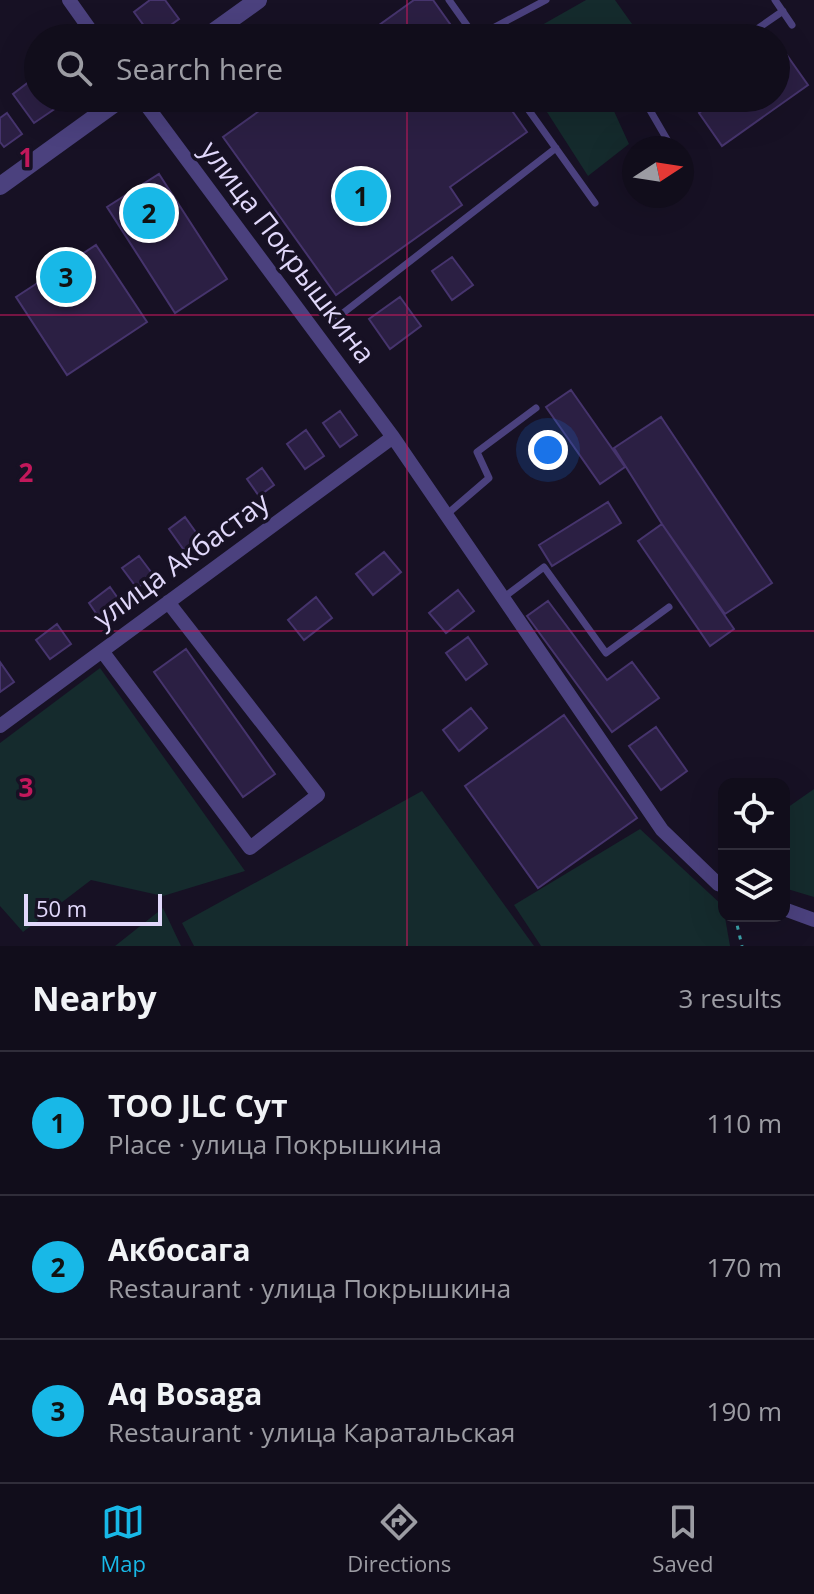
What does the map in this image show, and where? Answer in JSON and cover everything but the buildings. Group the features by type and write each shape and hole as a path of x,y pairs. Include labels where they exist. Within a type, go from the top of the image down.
{"street":[{"path":"69,0 86,24"},
{"path":"225,24 258,0"},
{"path":"0,186 103,112"},
{"name":"улица Покрышкина","path":"151,112 393,437 662,830 718,884"},
{"name":"улица Акбастау","path":"0,726 393,437"},
{"path":"102,651 250,848 318,795 168,602"},
{"path":"790,911 814,920"}],"lane":[{"path":"449,0 466,24"},
{"path":"502,24 546,0"},
{"path":"775,0 792,25"},
{"path":"764,24 783,11"},
{"path":"530,112 595,203"},
{"path":"651,112 665,136"},
{"path":"338,317 556,148"},
{"path":"446,515 489,478 477,452 536,408"},
{"path":"503,598 544,567 606,653 669,607"}],"path":[{"path":"736,922 742,946"}],"green space":[{"path":"586,0 615,0 632,24 544,24"},
{"path":"547,112 614,112 625,136 622,136 622,149 588,176"},
{"path":"100,668 245,871 163,896 91,880 23,932 0,906 0,743"},
{"path":"814,789 814,897 790,890 790,806"},
{"path":"422,791 534,946 194,946 182,923"},
{"path":"640,829 718,901 718,922 726,922 730,946 541,946 514,905"},
{"path":"163,908 181,946 115,946"}],"place":[{"name":"ТОО JLC Сут","path":"361,196"},
{"name":"Акбосага","path":"149,213"},
{"name":"Aq Bosaga","path":"66,277"}]}
